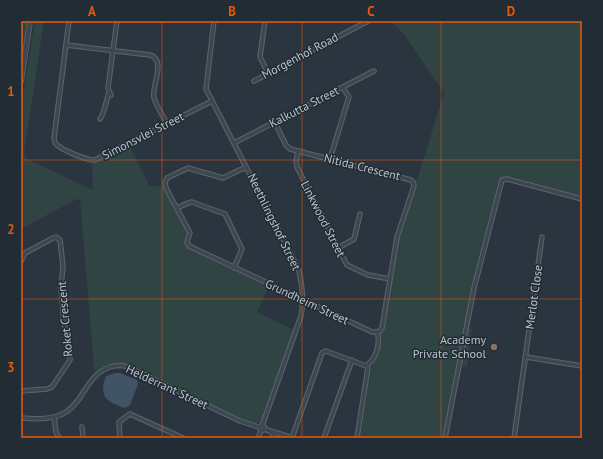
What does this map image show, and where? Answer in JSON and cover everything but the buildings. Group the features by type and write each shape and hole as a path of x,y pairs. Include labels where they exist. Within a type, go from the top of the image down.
{"street":[{"path":"21,81 30,21"},
{"name":"Simonsvlei Street","path":"69,21 54,138 55,143 58,146 88,160 94,161 212,101"},
{"path":"100,119 103,116 105,105 110,94 108,88 117,21"},
{"name":"Neethlingshof Street","path":"214,21 206,85 207,91 299,270 302,299 301,316 258,438"},
{"path":"265,21 260,57 268,73"},
{"name":"Morgenhof Road","path":"254,81 368,21"},
{"path":"66,44 152,56 156,58 158,65 154,97 167,124"},
{"name":"Kalkutta Street","path":"234,143 374,71"},
{"path":"330,159 349,97 343,88"},
{"name":"Nitida Crescent","path":"275,122 287,146 298,151 411,180 413,182 414,186 397,237 390,279"},
{"name":"Linkwood Street","path":"298,151 296,161 297,168 348,266 368,275 390,279"},
{"path":"234,268 242,249 225,214 192,202 178,208 165,185 166,180 169,177 185,168 190,168 223,178 246,166"},
{"path":"445,438 475,282 502,180 505,178 582,199"},
{"name":"Grundheim Street","path":"178,208 190,233 187,244 190,247 372,332 377,332"},
{"path":"338,248 354,239 360,214"},
{"name":"Merlot Close","path":"514,438 542,237"},
{"name":"Roket Crescent","path":"21,261 25,253 53,238 58,238 60,240 63,266 61,287 63,320 68,337 70,358 69,363 52,388 21,391"},
{"path":"366,366 371,363 375,357 379,338 377,332 382,328 390,279"},
{"path":"293,438 322,353 328,351 366,366 368,371 357,438"},
{"path":"526,357 582,366"},
{"path":"324,438 352,360"},
{"name":"Helderrant Street","path":"21,418 54,417 61,415 71,409 98,372 112,366 119,365 128,367 240,421 293,438"},
{"path":"120,438 119,422 121,419 130,414 183,438"},
{"path":"54,417 56,432 59,438"},
{"path":"82,427 83,438"},
{"path":"270,431 276,438 278,433"}],"green space":[{"path":"21,21 28,21 21,62"},
{"path":"35,21 44,21 24,153 27,159 93,190 92,163 97,162 129,145 149,185 164,187 188,233 185,242 188,247 269,286 257,312 294,330 260,422 254,423 243,419 126,364 110,364 96,371 94,368 80,200 77,199 21,229 21,105"},
{"path":"391,21 582,21 582,200 504,180 478,272 467,328 472,329 467,367 460,366 447,438 360,438 377,334 383,329 399,238 444,93 403,33"}],"water":[{"path":"120,373 137,380 138,384 130,405 125,408 109,401 104,394 103,389 106,376"}],"place":[{"name":"Academy Private School","path":"494,347"}]}
